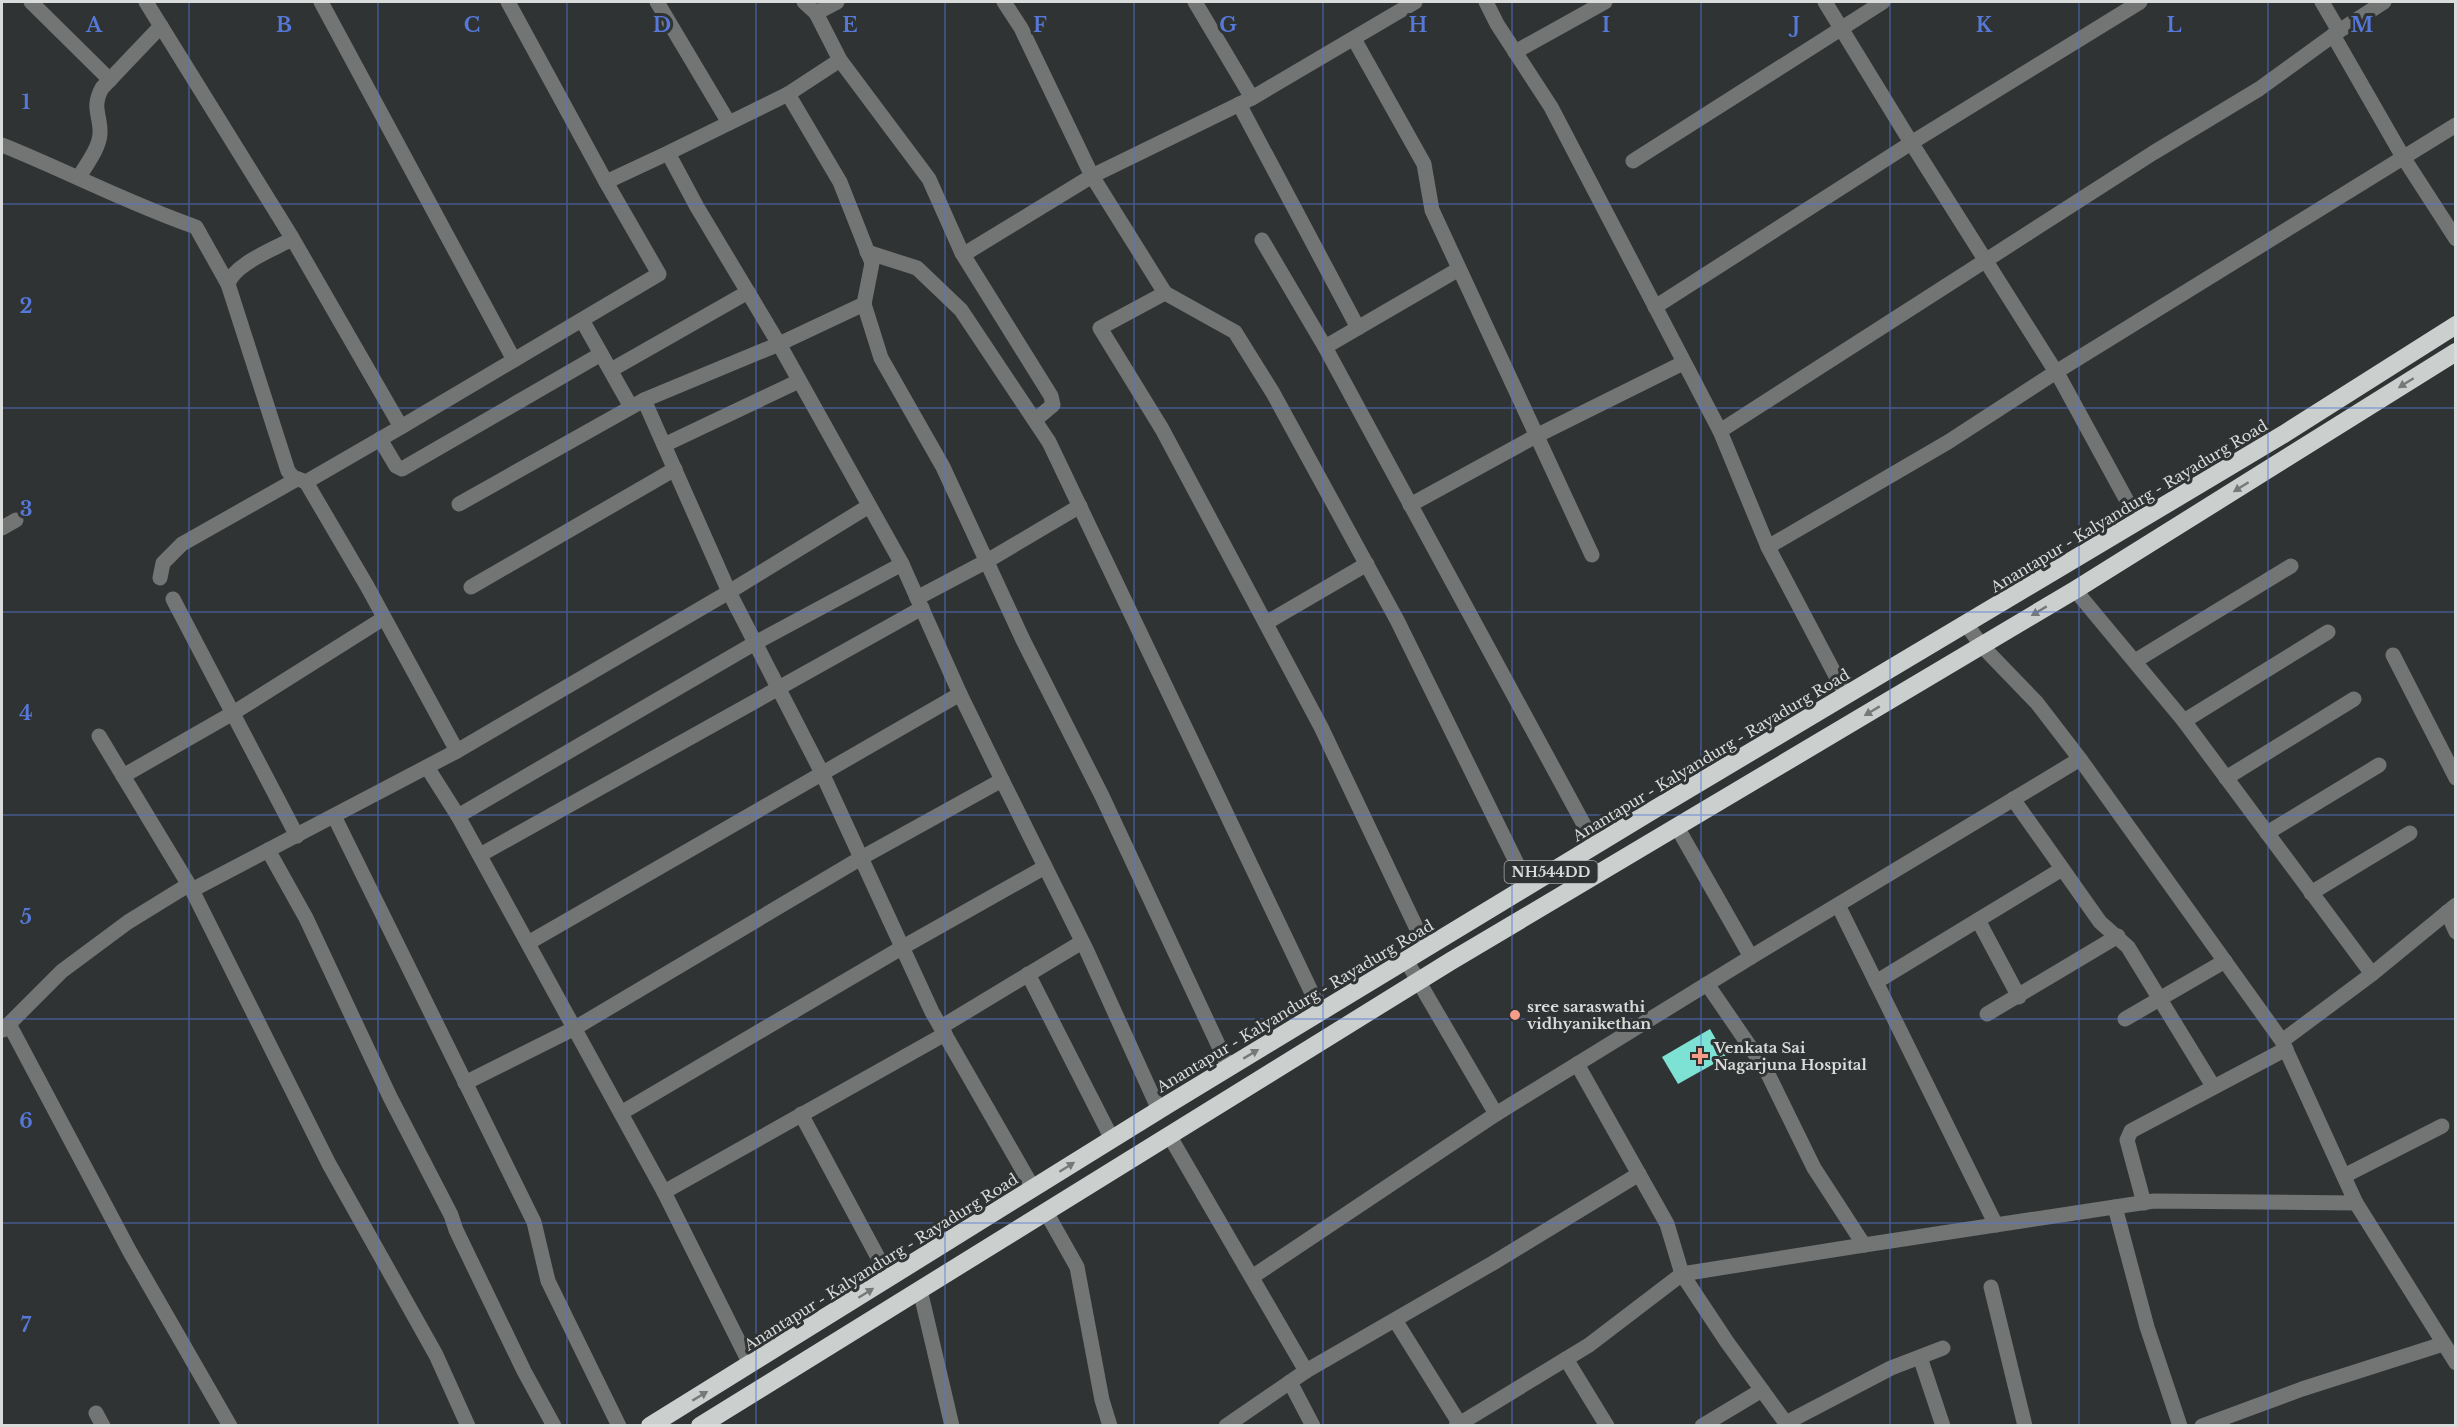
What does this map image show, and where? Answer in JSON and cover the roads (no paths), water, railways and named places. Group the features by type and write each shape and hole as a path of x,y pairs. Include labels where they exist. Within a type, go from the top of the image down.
{"highway":[{"name":"Anantapur - Kalyandurg - Rayadurg Road","path":"650,1425 1159,1110 1595,845 2284,434 2456,325"},
{"name":"NH544DD","path":"700,1425 1418,982 2075,590 2456,352"}],"street":[{"path":"31,2 110,80"},
{"path":"146,2 292,239 400,427"},
{"path":"321,2 514,360"},
{"path":"160,578 164,563 182,544 380,439 659,274 508,2"},
{"path":"657,2 729,123"},
{"path":"804,2 816,13 840,60 929,179 962,253 1053,401 1050,409 1035,420"},
{"path":"816,13 837,2"},
{"path":"1004,2 1021,28 1092,176 1165,292 1235,332 1273,393 1397,620 1528,886"},
{"path":"1195,2 1358,328"},
{"path":"962,253 966,253 1092,176 1246,101 1415,2"},
{"path":"1486,2 1551,107 1720,431 1768,546 1846,695"},
{"path":"1515,52 1605,2"},
{"path":"1825,2 2056,372 2138,521"},
{"path":"1633,160 1883,2"},
{"path":"1655,307 1911,143 2140,2"},
{"path":"2322,2 2336,33 2403,157 2456,239"},
{"path":"1720,431 2153,153 2259,89 2336,33 2384,2"},
{"path":"79,177 98,142 100,130 96,105 102,88 161,26"},
{"path":"1354,39 1424,164 1432,210 1592,555"},
{"path":"606,182 788,94 840,60"},
{"path":"788,94 840,182 872,263 864,304 881,358 943,466 1023,640 1102,796 1229,1068"},
{"path":"1768,546 1948,442 2056,372 2456,125"},
{"path":"2,145 79,177 153,212 196,226 228,284 288,471 301,481 384,618 457,751"},
{"path":"668,153 902,564 960,694 1082,942 1159,1110"},
{"path":"228,284 232,275 242,266 292,239"},
{"path":"1262,240 1325,347 1595,845"},
{"path":"867,252 917,268 961,310 1049,442 1321,1012"},
{"path":"1325,347 1459,269"},
{"path":"610,370 748,292"},
{"path":"1165,292 1100,328 1162,429 1321,727 1426,948"},
{"path":"459,504 638,404 864,304"},
{"path":"582,320 610,370 638,404 664,445 729,592 822,773 943,1030 1033,1188"},
{"path":"380,439 396,466 402,469 601,354"},
{"path":"1410,505 1536,436 1683,363"},
{"path":"664,445 799,381"},
{"path":"471,587 675,469"},
{"path":"230,1425 130,1252 5,1027 62,971 128,922 457,751 729,592 869,506"},
{"path":"480,855 779,689 1080,506"},
{"path":"2,528 16,520"},
{"path":"458,816 755,643 902,564"},
{"path":"1266,623 1367,564"},
{"path":"2135,661 2291,566"},
{"path":"2075,590 2184,721 2372,975"},
{"path":"173,599 297,836"},
{"path":"123,776 233,713 384,618"},
{"path":"1966,624 1982,646 2037,703 2080,759 2284,1045 2356,1203 2451,1352 2302,1389 2202,1425"},
{"path":"2184,721 2328,632"},
{"path":"2393,655 2456,778"},
{"path":"528,943 960,694"},
{"path":"2226,778 2354,699"},
{"path":"99,736 190,888 329,1164 436,1355 468,1425"},
{"path":"1252,1277 1496,1114 2080,759"},
{"path":"2268,833 2379,765"},
{"path":"427,767 480,855 664,1192 750,1364"},
{"path":"465,1083 574,1028 861,858 1002,780"},
{"path":"2013,799 2100,922 2128,947 2213,1086"},
{"path":"334,816 534,1222 548,1281 556,1300 620,1425"},
{"path":"1677,827 1752,957"},
{"path":"2312,893 2410,833"},
{"path":"268,850 306,918 390,1097 451,1215 456,1230 524,1371 554,1425"},
{"path":"621,1113 903,947 1045,867"},
{"path":"1876,982 2062,868"},
{"path":"1838,905 1996,1225"},
{"path":"2144,1203 2127,1140 2128,1134 2136,1126 2213,1086 2284,1045 2451,908 2456,933"},
{"path":"1978,920 2019,997"},
{"path":"1987,1014 2118,936"},
{"path":"664,1192 943,1030 1028,974 1082,942"},
{"path":"1406,960 1496,1114"},
{"path":"2125,1019 2225,961"},
{"path":"1028,974 1112,1139"},
{"path":"1707,984 1766,1070 1814,1168 1864,1245"},
{"path":"1577,1064 1667,1224 1682,1274 1727,1342 1787,1424 1891,1368 1943,1348"},
{"path":"801,1114 889,1278"},
{"path":"2344,1176 2442,1126"},
{"path":"1169,1136 1306,1371"},
{"path":"1226,1425 1306,1371 1639,1174"},
{"path":"1395,1320 1459,1425 1589,1345 1682,1274 2144,1203 2356,1203"},
{"path":"2115,1207 2147,1327 2180,1425"},
{"path":"1046,1212 1077,1267 1102,1400 1110,1425"},
{"path":"1991,1287 2025,1425"},
{"path":"920,1290 952,1425"},
{"path":"1920,1357 1943,1425"},
{"path":"1566,1359 1607,1425"},
{"path":"1290,1382 1314,1425"},
{"path":"1702,1425 1762,1390"}],"place":[{"name":"sree saraswathi vidhyanikethan","path":"1515,1015"},
{"name":"Venkata Sai Nagarjuna Hospital","path":"1700,1056"}]}
